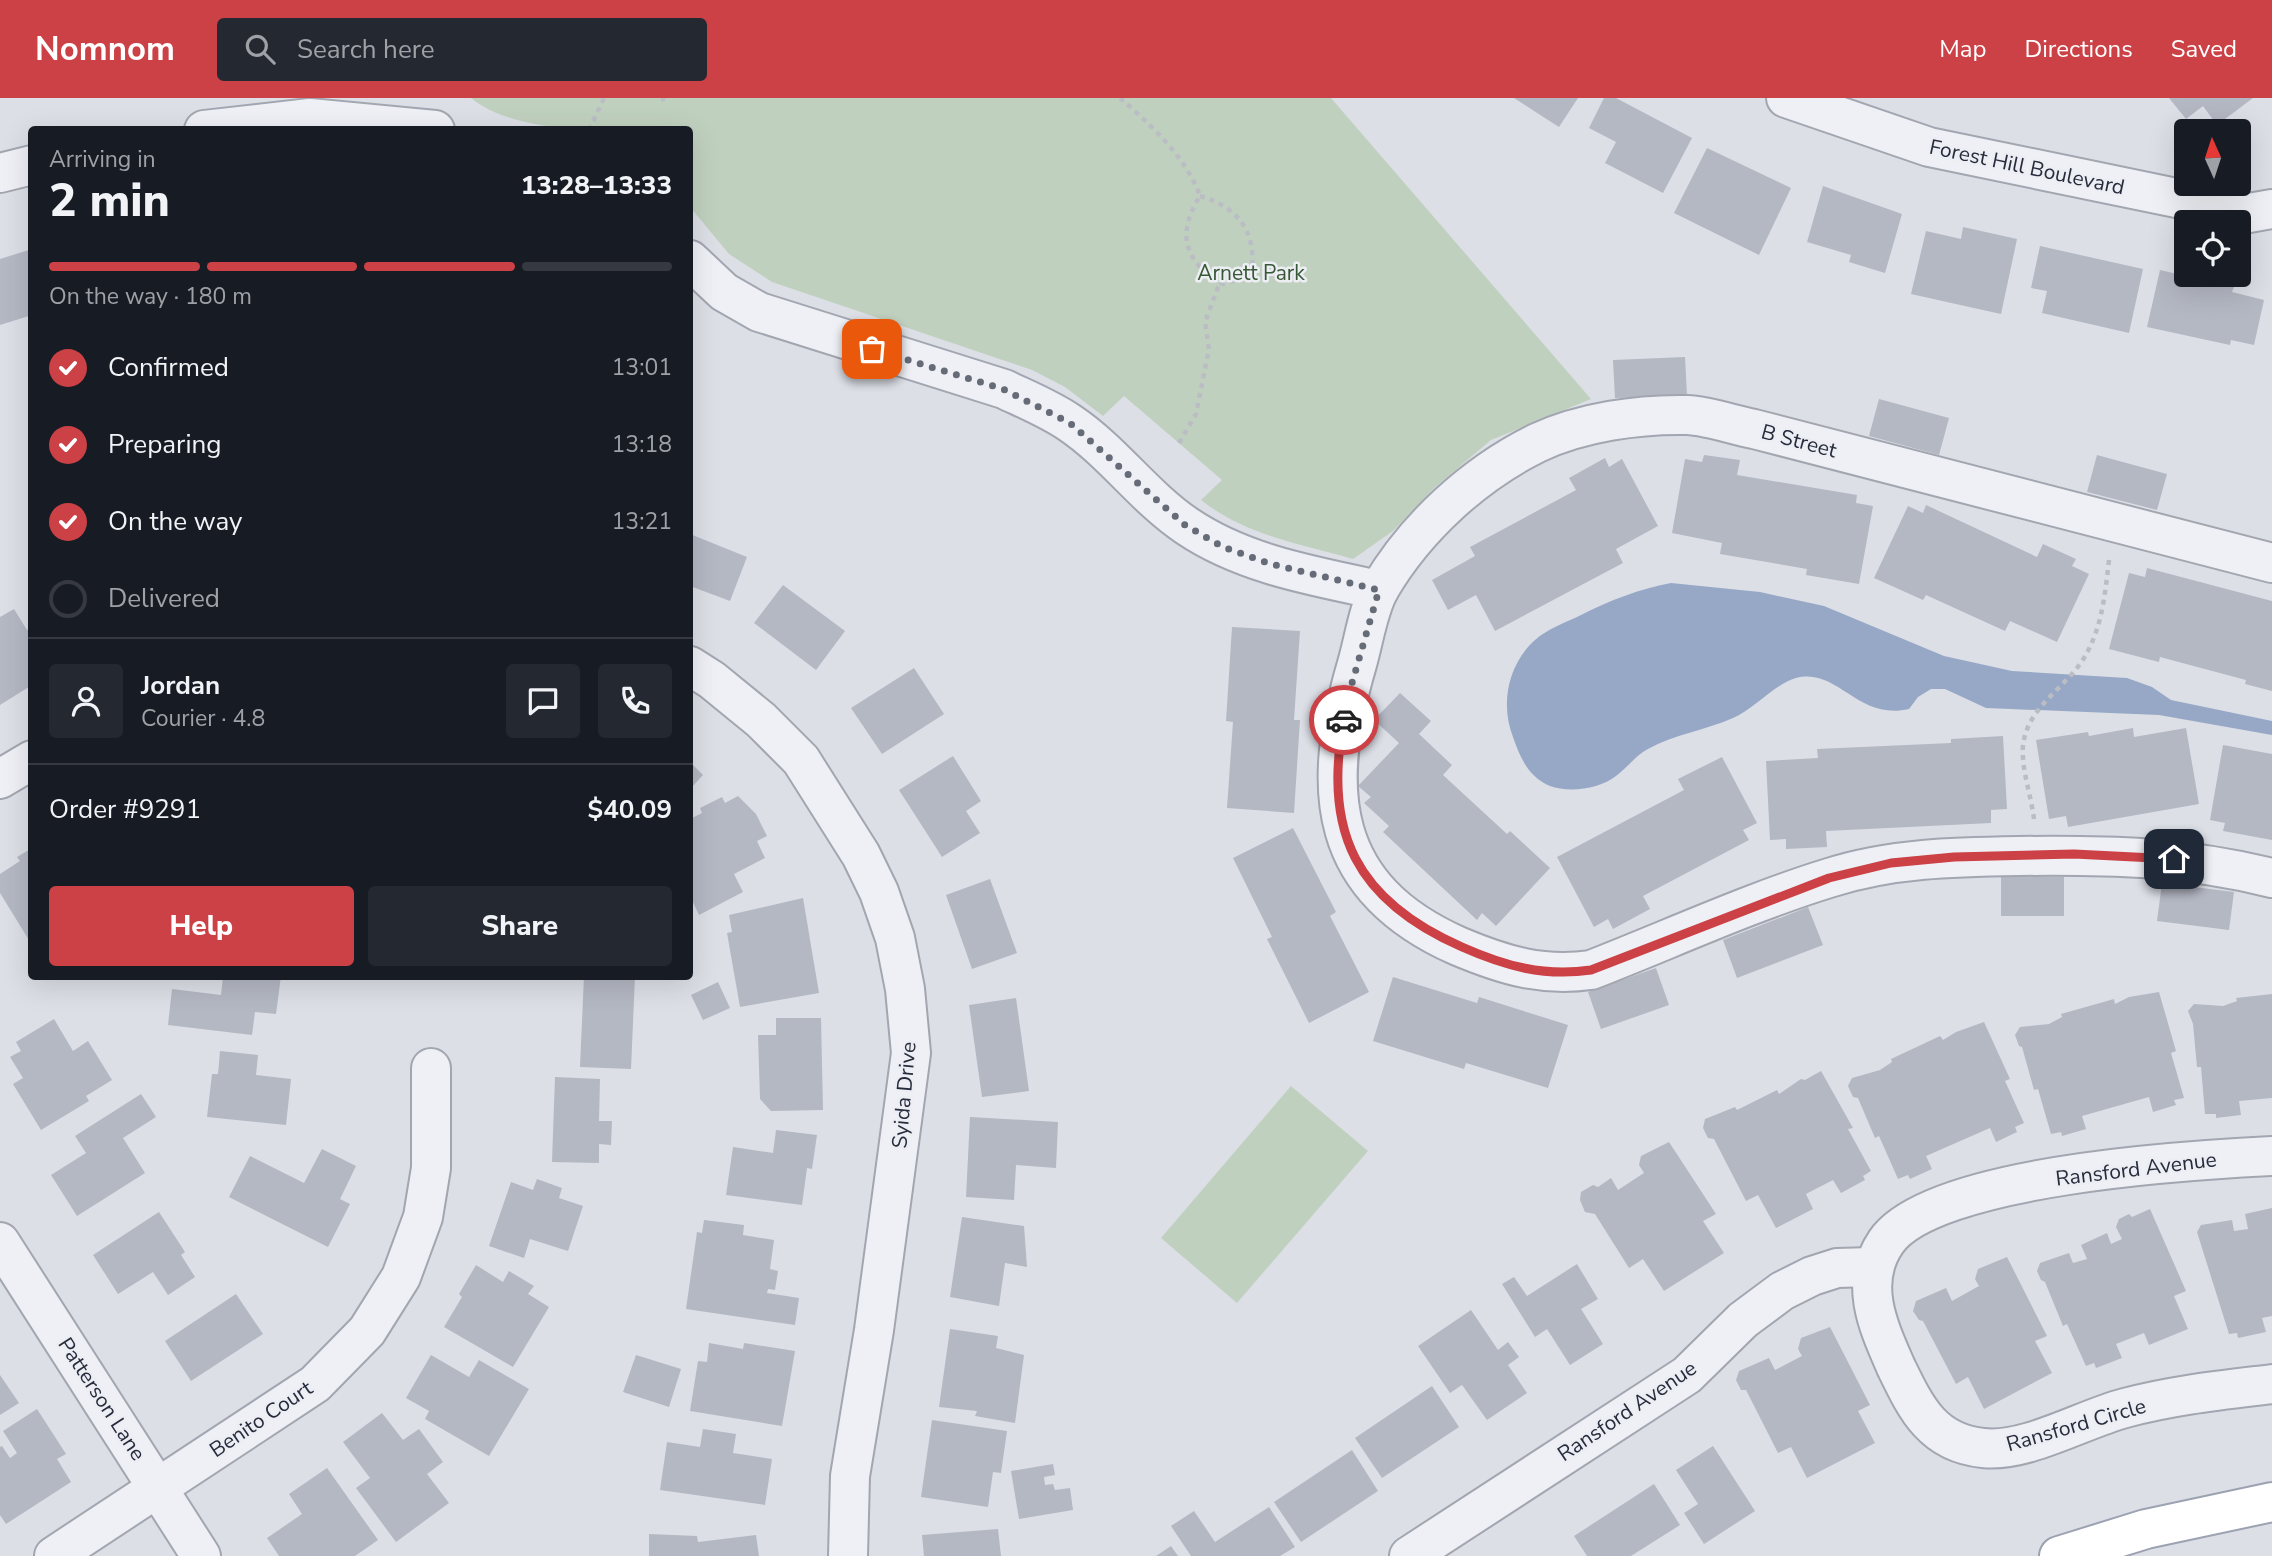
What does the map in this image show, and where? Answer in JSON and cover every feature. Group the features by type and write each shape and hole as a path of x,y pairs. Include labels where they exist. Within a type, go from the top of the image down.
{"main road":[{"path":"2059,1556 2146,1529 2272,1502"}],"street":[{"name":"Forest Hill Boulevard","path":"1786,98 1929,147 2249,213 2272,209"},
{"path":"223,126 306,108 412,126"},
{"path":"0,173 28,166"},
{"path":"693,263 724,292 759,312 1003,389 1050,412 1070,423 1185,525 1223,547 1271,564 1379,590 1352,683 1342,733 1338,776 1347,841 1360,868 1377,893 1400,914 1443,939 1493,961 1534,972 1564,974 1591,970 1829,878 1891,863 1954,857 2153,856 2217,864 2272,878"},
{"name":"B Street","path":"1379,590 1433,521 1462,492 1497,465 1539,442 1585,426 1689,415 1754,429 2116,525 2272,563"},
{"name":"Syida Drive","path":"693,668 761,720 801,760 861,855 879,892 895,938 905,989 911,1053 874,1330 850,1476 848,1556"},
{"path":"0,779 28,762"},
{"name":"Benito Court","path":"54,1556 315,1384 367,1331 401,1277 423,1217 431,1168 431,1068"},
{"name":"Ransford Avenue","path":"1409,1556 1686,1375 1743,1320 1782,1291 1812,1276 1838,1268 1873,1267 1886,1242 1903,1223 1961,1199 2124,1167 2272,1156"},
{"name":"Patterson Lane","path":"0,1242 159,1486 201,1556"},
{"name":"Ransford Circle","path":"1873,1267 1870,1288 1878,1327 1916,1409 1931,1426 1957,1442 1983,1448 2007,1448 2125,1408 2272,1384"}],"path":[{"path":"591,126 604,98"},
{"path":"1120,98 1147,121 1193,176 1199,196 1186,220 1189,249 1200,271 1220,282 1239,279 1252,268 1252,247 1233,212 1220,202 1199,196"},
{"path":"1179,443 1196,414 1209,349 1205,322 1220,282"},
{"path":"2036,856 2033,812 2023,760 2026,733 2034,714 2083,660 2100,624 2116,525"}],"green space":[{"name":"Arnett Park","path":"471,98 1331,98 1591,399 1491,440 1433,489 1393,531 1353,559 1254,530 1201,500 1222,480 1124,396 1103,416 1065,387 1032,370 772,282 729,254 693,211 693,126 545,126 492,111"},
{"path":"1291,1086 1368,1151 1237,1303 1161,1238"}],"water":[{"path":"1671,583 1760,592 1824,606 1944,656 2012,671 2127,678 2152,687 2171,700 2272,721 2272,735 2159,715 1986,708 1945,689 1931,689 1918,697 1909,709 1891,711 1875,708 1837,686 1811,677 1788,681 1733,718 1648,749 1616,776 1602,784 1584,789 1566,789 1542,782 1530,772 1522,759 1509,724 1507,698 1518,661 1535,640 1551,629 1614,600"}],"building":[{"path":"1514,98 1578,98 1559,127"},
{"path":"1604,98 1616,98 1692,138 1663,193 1605,163 1616,142 1589,128"},
{"path":"2169,98 2253,98 2225,119 2213,119 2203,106 2186,119"},
{"path":"1707,148 1791,188 1759,255 1674,213"},
{"path":"1823,186 1902,214 1885,273 1849,262 1851,255 1807,242"},
{"path":"1963,227 2017,239 2001,314 1911,294 1926,231 1961,239"},
{"path":"2040,246 2143,269 2129,333 2042,313 2047,291 2031,288"},
{"path":"28,250 28,316 0,325 0,259"},
{"path":"2160,270 2174,273 2174,287 2234,287 2232,292 2264,300 2254,345 2231,340 2230,345 2147,327"},
{"path":"1685,357 1687,396 1615,398 1613,360"},
{"path":"1879,399 1949,418 1939,455 1869,436"},
{"path":"1704,455 1740,460 1737,475 1857,495 1856,503 1873,506 1859,584 1806,575 1807,569 1720,554 1722,543 1672,533 1685,459 1702,462"},
{"path":"2097,455 2167,474 2157,510 2087,492"},
{"path":"1605,458 1609,467 1622,459 1658,526 1616,549 1623,563 1495,631 1476,595 1448,610 1432,580 1475,556 1470,547 1576,490 1569,478"},
{"path":"1926,505 2037,557 2043,544 2076,559 2072,566 2089,574 2057,642 2010,621 2005,631 1926,595 1923,600 1874,578 1908,506 1923,513"},
{"path":"693,535 747,557 730,601 693,587"},
{"path":"2147,568 2272,601 2272,691 2245,684 2246,680 2160,657 2159,662 2109,649 2129,573 2145,577"},
{"path":"783,585 845,631 816,670 754,623"},
{"path":"14,609 28,629 28,688 0,705 0,617"},
{"path":"1232,627 1300,631 1294,720 1300,720 1294,813 1227,808 1233,722 1226,721"},
{"path":"914,668 944,714 882,754 851,708"},
{"path":"1400,693 1431,721 1419,734 1452,765 1443,775 1507,834 1510,831 1550,868 1496,926 1482,913 1477,920 1383,832 1389,826 1364,803 1371,797 1358,786 1399,743 1374,720"},
{"path":"2133,728 2134,737 2186,728 2199,804 2068,827 2066,816 2049,819 2036,740 2088,732 2089,736"},
{"path":"2003,736 2007,809 1991,810 1991,823 1826,831 1827,847 1786,849 1786,839 1770,840 1766,761 1818,758 1817,749 1951,743 1951,739"},
{"path":"2223,745 2272,754 2272,840 2223,831 2225,823 2210,820"},
{"path":"953,756 981,801 966,811 980,833 942,857 899,790"},
{"path":"1722,757 1757,823 1743,830 1749,840 1643,896 1650,909 1613,929 1608,919 1594,927 1557,857 1684,790 1678,779"},
{"path":"693,765 703,775 693,786"},
{"path":"738,796 756,814 767,836 757,841 765,858 734,874 743,892 699,915 693,902 693,818 702,813 700,808 722,797 725,803"},
{"path":"1293,828 1336,912 1330,916 1369,992 1309,1023 1267,939 1272,937 1233,858"},
{"path":"28,850 28,938 0,893 0,874 20,861 17,857"},
{"path":"2001,876 2064,877 2064,916 2001,916"},
{"path":"990,879 1017,953 972,969 946,895"},
{"path":"2162,883 2234,892 2229,930 2157,921"},
{"path":"803,898 819,993 740,1007 727,933 732,932 729,915"},
{"path":"1808,907 1823,945 1737,978 1723,940"},
{"path":"1656,968 1669,1005 1601,1029 1588,992"},
{"path":"1393,977 1477,1003 1479,997 1568,1025 1548,1088 1466,1063 1464,1069 1373,1041"},
{"path":"223,980 280,980 276,1014 255,1012 252,1035 168,1025 172,989 221,995"},
{"path":"584,980 635,980 631,1069 580,1067"},
{"path":"718,982 730,1008 703,1020 691,995"},
{"path":"2159,992 2176,1051 2171,1053 2184,1098 2174,1100 2176,1105 2153,1112 2149,1097 2082,1116 2086,1129 2062,1136 2061,1132 2051,1134 2038,1089 2034,1090 2022,1047 2015,1035 2020,1027 2049,1024 2062,1017 2061,1014 2114,999 2115,1004 2129,997"},
{"path":"2272,994 2272,1098 2239,1101 2241,1115 2216,1118 2216,1114 2205,1114 2201,1067 2197,1067 2193,1024 2188,1011 2194,1004 2223,1006 2237,1001 2236,998"},
{"path":"1016,998 1029,1091 982,1097 969,1005"},
{"path":"776,1018 821,1018 823,1110 771,1111 760,1099 758,1035 776,1035"},
{"path":"54,1019 73,1051 88,1041 112,1080 86,1096 89,1101 41,1130 13,1084 23,1078 10,1057 21,1051 16,1042"},
{"path":"1984,1022 2010,1079 2005,1081 2024,1123 2015,1127 2017,1132 1996,1142 1990,1128 1926,1156 1932,1169 1910,1179 1908,1175 1898,1179 1879,1136 1875,1138 1858,1098 1853,1097 1848,1086 1852,1078 1880,1070 1892,1062 1891,1059 1940,1036 1943,1040"},
{"path":"220,1051 258,1055 256,1075 291,1079 286,1125 207,1117 212,1074 218,1074"},
{"path":"1821,1071 1853,1128 1848,1129 1871,1171 1863,1176 1865,1180 1841,1193 1833,1180 1806,1194 1813,1209 1776,1228 1758,1195 1746,1201 1714,1139 1708,1138 1703,1128 1705,1119 1735,1107 1737,1110 1777,1090 1779,1094 1801,1079 1805,1080"},
{"path":"555,1077 600,1079 599,1121 612,1121 611,1145 599,1144 599,1163 552,1162"},
{"path":"141,1094 156,1117 123,1138 145,1173 77,1216 51,1175 86,1153 75,1136"},
{"path":"970,1117 1058,1122 1056,1168 1016,1165 1014,1200 966,1197"},
{"path":"776,1130 817,1135 812,1169 807,1168 802,1205 726,1195 733,1147 773,1153"},
{"path":"1669,1142 1716,1214 1703,1221 1724,1253 1664,1291 1643,1259 1629,1268 1595,1214 1585,1212 1580,1200 1581,1192 1593,1185 1598,1187 1611,1178 1618,1190 1644,1173 1639,1165 1641,1156"},
{"path":"322,1149 356,1166 340,1199 350,1204 328,1247 229,1197 250,1156 304,1183"},
{"path":"537,1179 562,1188 559,1198 583,1206 568,1251 530,1239 524,1258 489,1246 511,1182 533,1190"},
{"path":"2272,1208 2272,1316 2262,1318 2266,1332 2238,1338 2237,1333 2229,1334 2197,1232 2201,1225 2232,1220 2234,1231 2248,1229 2245,1214"},
{"path":"2150,1209 2186,1291 2174,1296 2188,1329 2149,1345 2144,1333 2116,1344 2122,1358 2096,1368 2094,1363 2086,1366 2067,1324 2063,1326 2045,1282 2041,1280 2037,1271 2040,1263 2069,1253 2073,1263 2087,1259 2081,1245 2107,1233 2111,1244 2122,1239 2116,1227 2119,1219"},
{"path":"159,1212 185,1252 181,1255 195,1277 168,1295 153,1272 118,1294 93,1255"},
{"path":"962,1217 1024,1226 1027,1267 1005,1263 999,1306 950,1297"},
{"path":"704,1220 744,1225 743,1235 774,1240 770,1269 778,1271 775,1290 768,1289 767,1293 799,1298 795,1325 686,1309 697,1232 702,1233"},
{"path":"2007,1257 2047,1336 2035,1341 2052,1373 1984,1409 1968,1377 1956,1384 1923,1321 1919,1320 1913,1311 1916,1301 1946,1288 1952,1301 1979,1286 1975,1279 1978,1269"},
{"path":"1577,1264 1598,1299 1581,1309 1603,1344 1570,1365 1547,1329 1535,1337 1502,1284 1514,1277 1527,1296"},
{"path":"476,1265 503,1282 509,1271 534,1286 528,1294 549,1307 513,1367 444,1327 462,1297 459,1294"},
{"path":"236,1294 263,1334 191,1381 165,1341"},
{"path":"1471,1310 1498,1350 1508,1342 1519,1357 1508,1365 1527,1393 1487,1420 1462,1385 1450,1393 1418,1346"},
{"path":"1830,1327 1870,1405 1858,1411 1875,1443 1807,1478 1791,1447 1778,1453 1746,1390 1741,1390 1736,1380 1739,1371 1769,1358 1775,1370 1802,1356 1798,1349 1801,1338"},
{"path":"950,1329 998,1336 996,1348 1024,1355 1015,1423 975,1416 977,1411 939,1407"},
{"path":"709,1343 743,1349 744,1343 795,1351 782,1426 690,1411 698,1361 707,1362"},
{"path":"431,1355 469,1377 479,1360 529,1389 489,1456 425,1419 429,1411 406,1398"},
{"path":"636,1355 681,1369 669,1407 623,1392"},
{"path":"0,1375 19,1403 0,1415"},
{"path":"1432,1386 1459,1427 1382,1478 1355,1438"},
{"path":"37,1409 66,1454 57,1459 71,1482 6,1524 0,1515 0,1447 2,1446 10,1458 17,1453 3,1431"},
{"path":"382,1413 403,1440 419,1429 443,1462 427,1474 449,1503 396,1542 356,1488 370,1478 343,1442"},
{"path":"932,1420 1007,1431 1001,1473 993,1472 988,1507 921,1497"},
{"path":"703,1429 736,1434 733,1453 772,1459 765,1505 660,1490 667,1442 700,1447"},
{"path":"1713,1446 1755,1511 1704,1544 1684,1513 1698,1504 1676,1470"},
{"path":"1352,1450 1378,1491 1301,1542 1274,1502"},
{"path":"1053,1464 1055,1475 1044,1477 1045,1485 1053,1484 1055,1490 1070,1488 1073,1510 1019,1519 1011,1471"},
{"path":"327,1468 378,1540 355,1556 279,1556 267,1538 302,1514 289,1494"},
{"path":"1654,1484 1680,1525 1631,1556 1587,1556 1574,1536"},
{"path":"1269,1507 1295,1547 1280,1556 1191,1556 1171,1526 1194,1511 1215,1542"},
{"path":"998,1529 1001,1556 924,1556 922,1535"},
{"path":"649,1534 697,1536 698,1542 756,1535 759,1556 649,1556"},
{"path":"1171,1546 1178,1556 1156,1556"}],"way so far":[{"path":"872,349 1003,389 1070,423 1185,525 1223,547 1271,564 1379,590 1344,720"}],"route":[{"path":"1344,720 1338,776 1341,811 1347,841 1360,868 1377,893 1400,914 1443,939 1493,961 1534,972 1564,974 1591,970 1829,878 1891,863 1954,857 2074,854 2174,859"}]}
